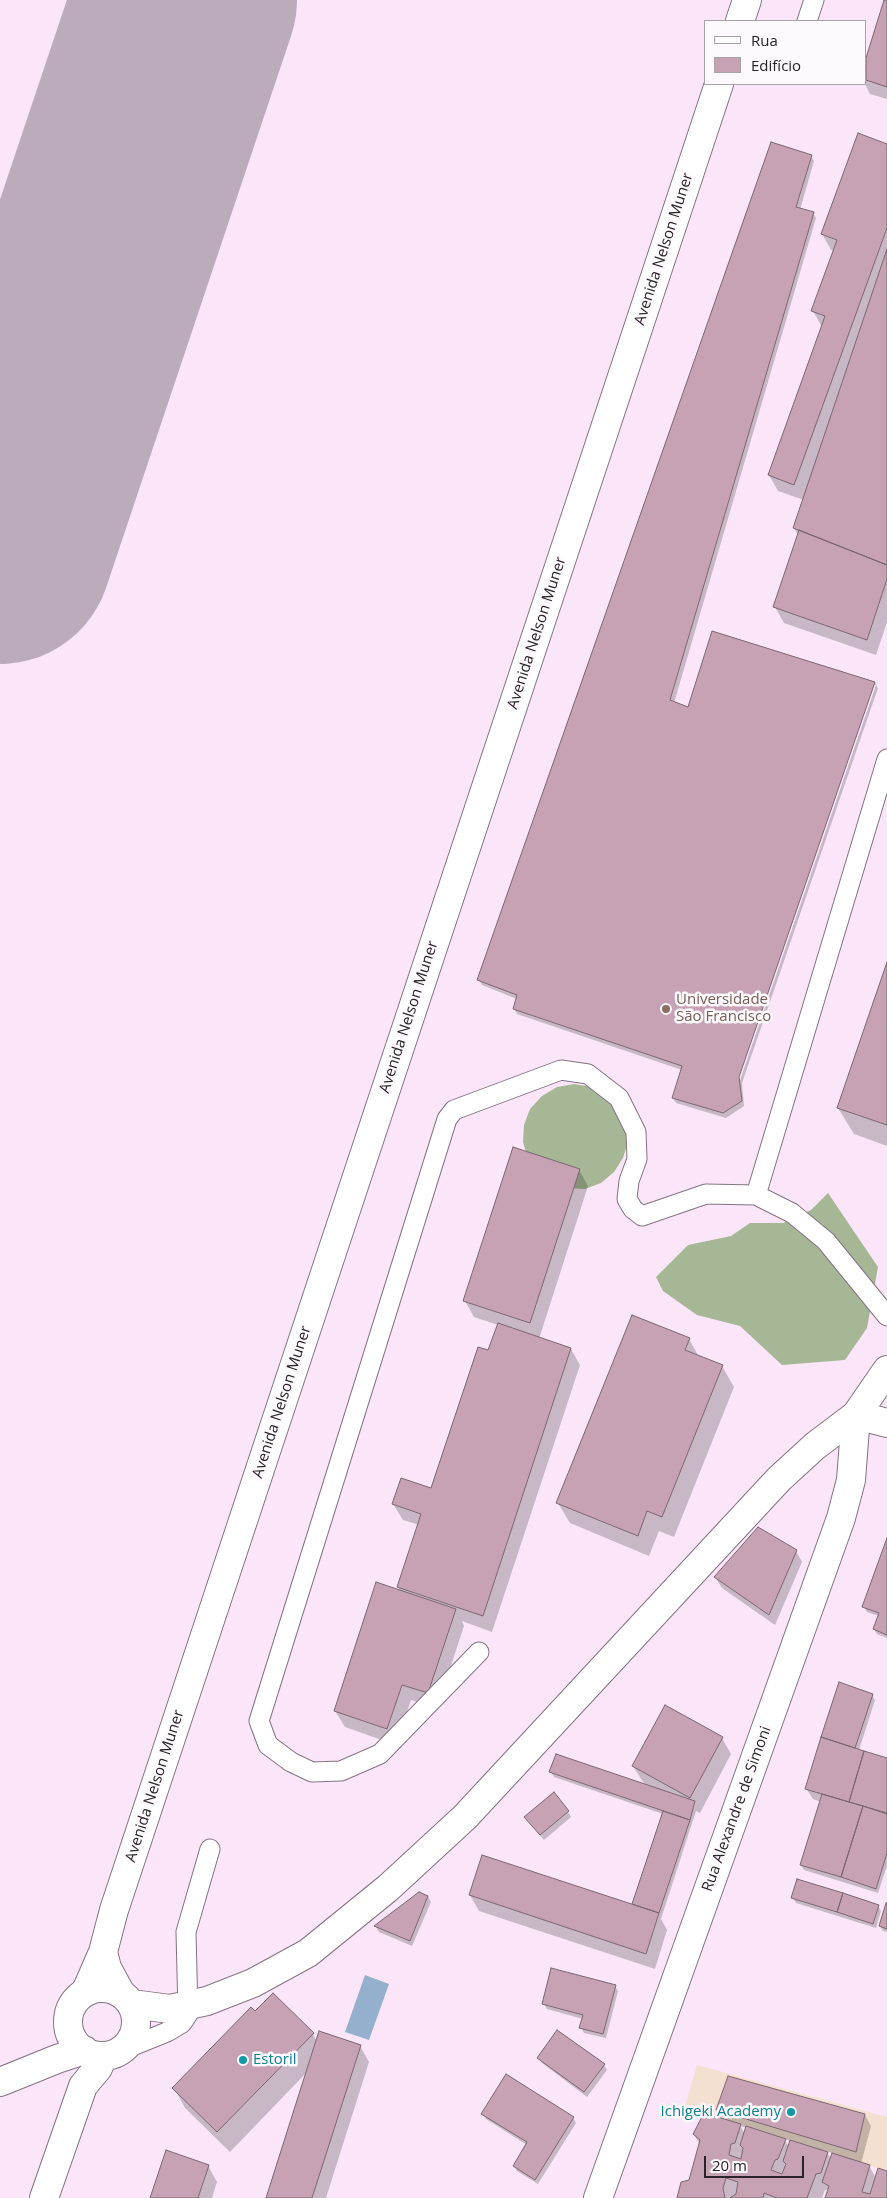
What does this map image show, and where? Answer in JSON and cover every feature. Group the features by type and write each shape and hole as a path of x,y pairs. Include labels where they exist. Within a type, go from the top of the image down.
{"street":[{"path":"740,20 747,0"},
{"name":"Avenida Nelson Muner","path":"87,2051 68,2022 72,2004 86,1991 103,1952 123,1881 719,85"},
{"path":"86,1991 103,1987 126,1998 170,2009 189,2005 253,1983 308,1952 388,1888 465,1817 779,1479 815,1446 856,1415 887,1370"},
{"path":"856,1415 887,1423"},
{"name":"Rua Alexandre de Simoni","path":"598,2198 841,1518 851,1480 856,1415"},
{"path":"0,2082 87,2051 133,2038 137,2020 107,1968 103,1952"},
{"path":"44,2198 83,2086 79,2071 87,2051"}],"lane":[{"path":"807,20 814,0"},
{"path":"756,1196 887,759"},
{"path":"479,1652 380,1754 342,1772 312,1772 291,1762 268,1745 259,1720 449,1114 454,1110 561,1070 588,1074 619,1098 636,1132 638,1159 629,1182 627,1198 633,1209 642,1216 706,1194 756,1196 792,1212 826,1241 887,1316"},
{"path":"87,2051 182,2023 188,2014 186,1932 210,1849"}],"shaded area":[{"path":"697,2065 887,2117 887,2171 685,2107"}],"green space":[{"path":"574,1084 592,1087 607,1095 626,1124 628,1142 623,1158 614,1172 601,1183 585,1189 567,1188 528,1159 523,1142 524,1125 530,1109 542,1096 557,1087"},
{"path":"828,1193 878,1267 867,1328 845,1360 782,1365 740,1326 697,1315 663,1291 656,1277 688,1245 731,1236 750,1223 783,1223 811,1210"}],"water":[{"path":"365,1975 389,1984 369,2040 345,2032"}],"building":[{"path":"884,0 887,0 887,87 867,80 867,55"},
{"path":"858,133 887,144 887,228 794,485 768,475 825,316 811,311 837,240 821,234"},
{"path":"771,142 812,155 796,207 814,212 670,700 688,707 712,631 875,682 739,1077 742,1101 723,1113 672,1098 682,1066 513,1009 517,995 477,980"},
{"path":"887,249 887,565 793,528"},
{"path":"799,530 887,565 887,579 867,640 773,607"},
{"path":"887,962 887,1125 837,1108"},
{"path":"513,1147 580,1169 530,1323 463,1301"},
{"path":"632,1315 690,1338 685,1350 723,1365 662,1517 647,1511 638,1536 556,1503"},
{"path":"498,1323 571,1348 483,1616 397,1587 421,1514 392,1504 401,1478 431,1488 478,1347 488,1350"},
{"path":"758,1527 797,1550 769,1615 714,1577"},
{"path":"887,1538 887,1635 873,1629 879,1613 862,1607"},
{"path":"376,1582 456,1609 428,1693 402,1685 387,1729 334,1711"},
{"path":"839,1682 873,1694 855,1748 821,1737"},
{"path":"665,1705 723,1737 690,1798 632,1766"},
{"path":"821,1737 864,1751 849,1802 805,1789"},
{"path":"864,1751 887,1758 887,1813 849,1802"},
{"path":"556,1754 695,1801 690,1820 549,1772"},
{"path":"554,1792 569,1811 540,1835 524,1817"},
{"path":"822,1794 863,1806 841,1877 800,1865"},
{"path":"863,1806 887,1814 887,1853 876,1889 841,1877"},
{"path":"663,1811 690,1820 659,1913 632,1904"},
{"path":"482,1855 659,1913 646,1954 469,1895"},
{"path":"797,1879 843,1893 837,1912 791,1898"},
{"path":"419,1892 428,1896 410,1941 374,1926"},
{"path":"843,1893 879,1905 873,1924 837,1912"},
{"path":"887,1903 887,1929 879,1926"},
{"path":"551,1968 616,1985 603,2034 579,2028 583,2015 542,2004"},
{"name":"Estoril","path":"273,1993 314,2033 217,2132 172,2088 251,2007 255,2011"},
{"path":"557,2030 605,2064 584,2092 537,2058"},
{"path":"319,2031 361,2045 312,2198 266,2198"},
{"path":"506,2074 574,2117 535,2180 513,2166 527,2142 481,2114"},
{"name":"Ichigeki Academy","path":"728,2076 865,2114 856,2152 716,2110"},
{"path":"704,2113 741,2124 735,2143 731,2144 729,2155 741,2159 743,2148 740,2145 746,2126 786,2139 778,2159 775,2160 771,2170 782,2174 786,2164 783,2161 790,2140 828,2152 821,2173 816,2174 807,2198 777,2198 764,2193 763,2198 730,2198 736,2194 738,2182 726,2178 723,2188 725,2198 677,2198 681,2182 689,2180 700,2140 693,2134"},
{"path":"166,2150 209,2165 198,2198 150,2198"},
{"path":"832,2153 870,2165 862,2192 870,2194 878,2168 887,2171 887,2198 825,2198 829,2186 822,2182"}],"runway":[{"path":"0,552 185,0"}],"place":[{"name":"Universidade São Francisco","path":"666,1009"},
{"name":"Estoril","path":"243,2060"},
{"name":"Ichigeki Academy","path":"791,2112"}]}
